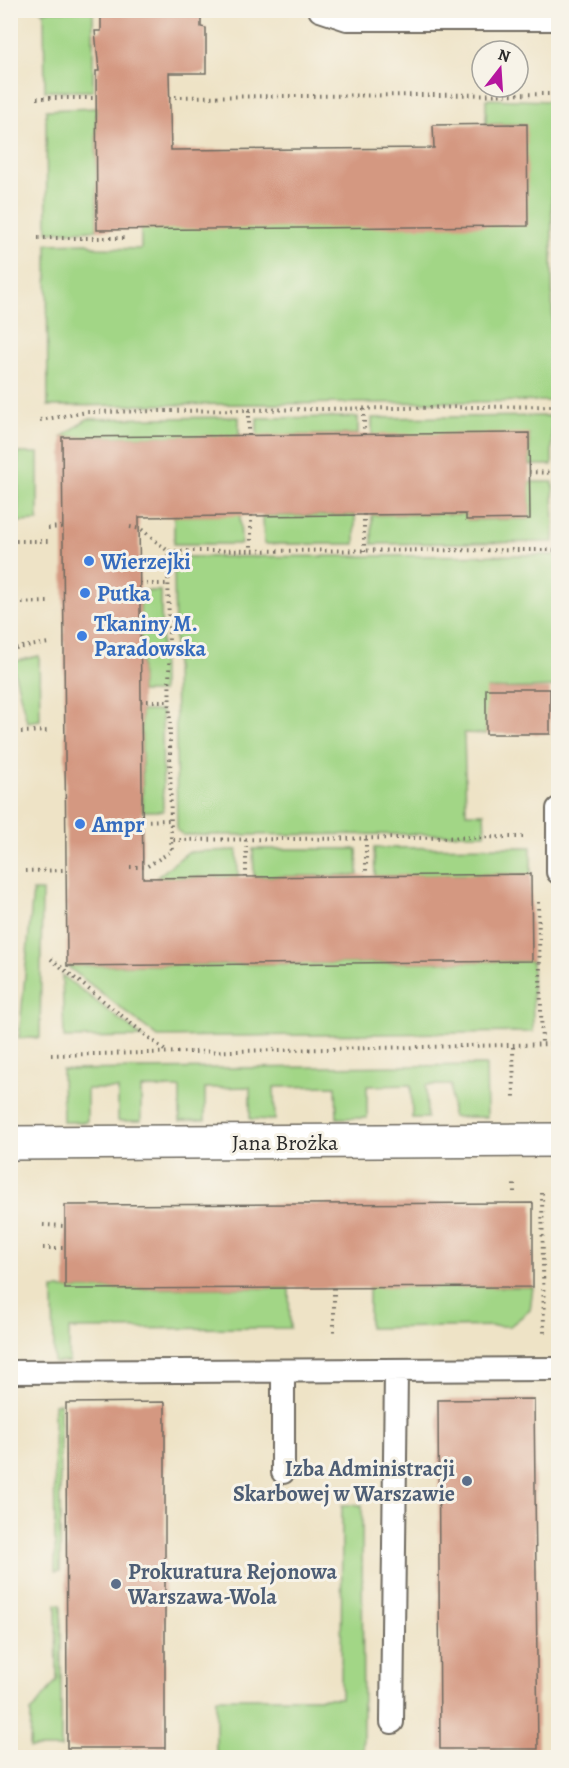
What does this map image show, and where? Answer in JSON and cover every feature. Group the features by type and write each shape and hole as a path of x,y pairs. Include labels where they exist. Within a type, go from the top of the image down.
{"street":[{"name":"Jana Brożka","path":"10,1143 558,1140"}],"lane":[{"path":"320,10 347,19 558,19"},
{"path":"558,809 558,872"},
{"path":"10,1372 551,1369"},
{"path":"392,1722 396,1371"},
{"path":"283,1372 283,1472"}],"path":[{"path":"558,19 558,328"},
{"path":"169,97 557,93"},
{"path":"37,98 96,98"},
{"path":"38,238 126,238"},
{"path":"40,420 87,412 558,406"},
{"path":"364,409 364,435"},
{"path":"249,410 249,436"},
{"path":"529,472 558,473"},
{"path":"364,514 364,551"},
{"path":"251,515 251,551"},
{"path":"48,528 63,527"},
{"path":"130,527 141,529 168,551 558,550"},
{"path":"10,541 49,542"},
{"path":"130,867 146,867 171,851 168,551"},
{"path":"140,584 168,584"},
{"path":"10,603 49,602"},
{"path":"10,649 49,643"},
{"path":"141,701 170,701"},
{"path":"21,732 50,731"},
{"path":"142,821 171,820"},
{"path":"366,838 366,876"},
{"path":"171,840 558,838"},
{"path":"246,840 246,877"},
{"path":"25,871 66,870"},
{"path":"538,896 542,1045"},
{"path":"51,959 169,1053"},
{"path":"51,1055 558,1044"},
{"path":"542,1192 551,1369"},
{"path":"43,1226 65,1226"},
{"path":"43,1248 65,1248"},
{"path":"334,1288 334,1308"},
{"path":"17,1753 193,1755"}],"green space":[{"path":"41,11 93,11 93,91 45,91 44,13"},
{"path":"486,99 551,101 553,401 48,406 47,244 88,243 97,248 141,249 141,229 527,124 486,124"},
{"path":"96,108 97,230 47,232 46,110"},
{"path":"552,416 552,465 530,465 529,434 372,435 372,418"},
{"path":"239,417 239,436 62,437 87,419"},
{"path":"358,417 358,434 257,436 257,418"},
{"path":"18,453 38,453 38,521 18,522"},
{"path":"529,482 553,482 554,542 372,544 372,515 466,514 467,520 530,519"},
{"path":"240,515 241,544 174,544 174,516"},
{"path":"355,515 355,544 264,544 263,516"},
{"path":"558,555 558,687 487,689 486,734 464,733 466,813 484,813 485,834 183,835 177,830 174,563 178,557"},
{"path":"140,591 161,591 162,692 141,692"},
{"path":"39,656 40,720 27,722 12,662"},
{"path":"141,711 162,711 163,811 143,811"},
{"path":"531,847 531,874 375,876 374,848"},
{"path":"253,849 357,849 358,875 254,877"},
{"path":"237,850 238,877 156,878 188,852"},
{"path":"33,891 42,891 40,1038 19,1038"},
{"path":"532,961 533,1032 158,1037 67,966"},
{"path":"62,975 142,1037 64,1038"},
{"path":"486,1065 487,1117 452,1117 451,1085 426,1085 427,1118 412,1118 411,1085 367,1086 367,1118 337,1118 336,1086 274,1087 275,1120 250,1119 250,1087 205,1088 205,1120 180,1121 180,1088 141,1088 141,1121 118,1121 118,1089 87,1089 87,1122 63,1122 62,1070"},
{"path":"369,1287 533,1287 530,1310 510,1326 369,1328"},
{"path":"289,1288 290,1328 69,1329 69,1362 54,1363 53,1289"},
{"path":"60,1403 60,1571 55,1571 54,1404"},
{"path":"342,1505 362,1505 363,1757 216,1757 216,1698 341,1698"},
{"path":"56,1604 61,1605 61,1748 30,1748 31,1712 57,1680"}],"building":[{"path":"101,10 201,10 201,27 206,28 206,73 169,73 171,150 434,148 433,125 527,124 528,226 97,230 96,71 99,71 95,31 101,31"},
{"path":"529,433 530,519 466,520 466,514 139,517 143,878 531,874 532,961 67,966 62,437"},
{"path":"486,689 550,689 550,734 486,734"},
{"path":"533,1203 533,1287 65,1289 65,1205"},
{"path":"534,1399 538,1749 440,1749 438,1400"},
{"name":"Prokuratura Rejonowa Warszawa-Wola","path":"165,1402 165,1748 67,1748 66,1403"}],"place":[{"name":"Wierzejki","path":"89,561"},
{"name":"Putka","path":"85,593"},
{"name":"Tkaniny M. Paradowska","path":"82,636"},
{"name":"Ampr","path":"80,824"},
{"name":"Izba Administracji Skarbowej w Warszawie","path":"467,1481"},
{"name":"Prokuratura Rejonowa Warszawa-Wola","path":"116,1584"}]}
